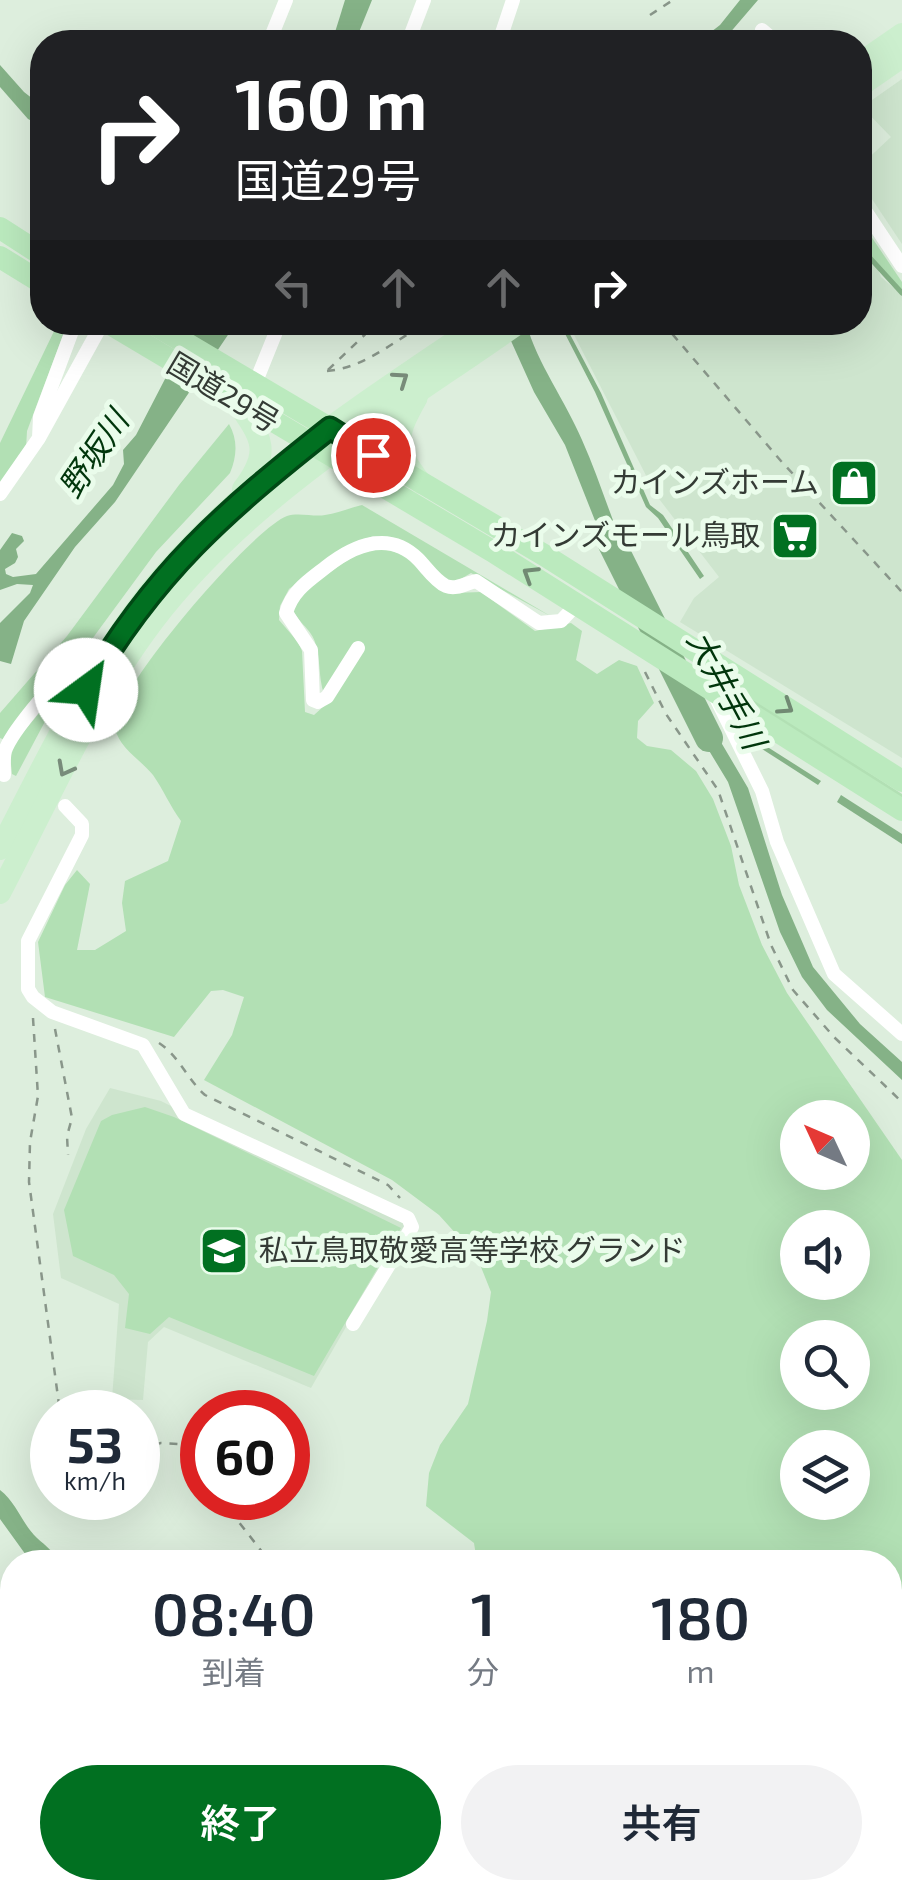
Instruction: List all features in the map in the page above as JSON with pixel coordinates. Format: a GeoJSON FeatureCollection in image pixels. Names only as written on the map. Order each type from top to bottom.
{"type":"FeatureCollection","features":[{"type":"Feature","properties":{"kind":"highway"},"geometry":{"type":"LineString","coordinates":[[0,228],[30,247]]}},
{"type":"Feature","properties":{"kind":"highway"},"geometry":{"type":"LineString","coordinates":[[0,257],[30,276]]}},
{"type":"Feature","properties":{"kind":"highway","name":"国道29号"},"geometry":{"type":"LineString","coordinates":[[126,335],[578,604],[902,810]]}},
{"type":"Feature","properties":{"kind":"highway","name":"国道29号"},"geometry":{"type":"LineString","coordinates":[[172,335],[622,604],[902,781]]}},
{"type":"Feature","properties":{"kind":"main road"},"geometry":{"type":"LineString","coordinates":[[872,55],[902,34]]}},
{"type":"Feature","properties":{"kind":"main road"},"geometry":{"type":"LineString","coordinates":[[872,78],[902,57]]}},
{"type":"Feature","properties":{"kind":"main road"},"geometry":{"type":"LineString","coordinates":[[226,512],[484,335]]}},
{"type":"Feature","properties":{"kind":"main road"},"geometry":{"type":"LineString","coordinates":[[340,434],[421,390],[485,335]]}},
{"type":"Feature","properties":{"kind":"main road"},"geometry":{"type":"LineString","coordinates":[[421,390],[398,435],[402,454],[421,483]]}},
{"type":"Feature","properties":{"kind":"main road"},"geometry":{"type":"LineString","coordinates":[[0,893],[28,817],[95,674],[154,588],[226,512],[262,461],[256,435],[232,399]]}},
{"type":"Feature","properties":{"kind":"main road"},"geometry":{"type":"LineString","coordinates":[[0,849],[28,817],[154,620],[220,547],[318,451]]}},
{"type":"Feature","properties":{"kind":"street"},"geometry":{"type":"LineString","coordinates":[[274,30],[286,0]]}},
{"type":"Feature","properties":{"kind":"street"},"geometry":{"type":"LineString","coordinates":[[413,30],[424,0]]}},
{"type":"Feature","properties":{"kind":"street"},"geometry":{"type":"LineString","coordinates":[[503,30],[513,0]]}},
{"type":"Feature","properties":{"kind":"street"},"geometry":{"type":"LineString","coordinates":[[872,221],[902,266]]}},
{"type":"Feature","properties":{"kind":"street"},"geometry":{"type":"LineString","coordinates":[[39,438],[40,417],[71,335]]}},
{"type":"Feature","properties":{"kind":"street"},"geometry":{"type":"LineString","coordinates":[[0,494],[103,335]]}},
{"type":"Feature","properties":{"kind":"street"},"geometry":{"type":"LineString","coordinates":[[248,380],[273,335]]}},
{"type":"Feature","properties":{"kind":"street"},"geometry":{"type":"LineString","coordinates":[[358,648],[327,697],[318,702],[313,700],[311,650],[286,613],[297,590],[358,546],[382,542],[408,550],[441,584],[459,587],[476,581],[538,622],[561,621],[578,604]]}},
{"type":"Feature","properties":{"kind":"street"},"geometry":{"type":"LineString","coordinates":[[4,775],[2,753],[63,672],[77,664],[95,674]]}},
{"type":"Feature","properties":{"kind":"street"},"geometry":{"type":"LineString","coordinates":[[704,684],[762,791],[790,875],[834,974],[902,1034]]}},
{"type":"Feature","properties":{"kind":"street"},"geometry":{"type":"LineString","coordinates":[[65,806],[82,824],[82,835],[28,940],[28,989],[38,1003],[52,1012],[143,1045],[184,1114],[408,1218],[412,1228],[354,1324]]}},
{"type":"Feature","properties":{"kind":"path"},"geometry":{"type":"LineString","coordinates":[[650,15],[673,0]]}},
{"type":"Feature","properties":{"kind":"path"},"geometry":{"type":"LineString","coordinates":[[364,335],[327,371],[343,370],[365,361],[407,335]]}},
{"type":"Feature","properties":{"kind":"path"},"geometry":{"type":"LineString","coordinates":[[673,335],[781,461],[902,592]]}},
{"type":"Feature","properties":{"kind":"path"},"geometry":{"type":"LineString","coordinates":[[644,671],[666,714],[718,790],[772,946],[793,990],[834,1037],[902,1102]]}},
{"type":"Feature","properties":{"kind":"path"},"geometry":{"type":"LineString","coordinates":[[38,1003],[32,1021],[38,1096],[30,1142],[29,1182],[57,1390]]}},
{"type":"Feature","properties":{"kind":"path"},"geometry":{"type":"LineString","coordinates":[[52,1012],[72,1118],[67,1136],[68,1155]]}},
{"type":"Feature","properties":{"kind":"path"},"geometry":{"type":"LineString","coordinates":[[135,1042],[149,1037],[166,1047],[193,1084],[215,1101],[388,1184],[404,1204],[408,1218]]}},
{"type":"Feature","properties":{"kind":"path"},"geometry":{"type":"LineString","coordinates":[[237,1520],[261,1550]]}},
{"type":"Feature","properties":{"kind":"shaded area"},"geometry":{"type":"Polygon","coordinates":[[[345,0],[372,0],[360,30],[336,30],[345,0]]]}},
{"type":"Feature","properties":{"kind":"shaded area"},"geometry":{"type":"Polygon","coordinates":[[[740,0],[758,0],[732,30],[714,30],[740,0]]]}},
{"type":"Feature","properties":{"kind":"shaded area"},"geometry":{"type":"Polygon","coordinates":[[[0,65],[30,97],[30,120],[28,119],[0,87],[0,65]]]}},
{"type":"Feature","properties":{"kind":"shaded area"},"geometry":{"type":"Polygon","coordinates":[[[902,79],[902,244],[872,199],[872,155],[891,137],[872,117],[872,100],[902,79]]]}},
{"type":"Feature","properties":{"kind":"shaded area"},"geometry":{"type":"Polygon","coordinates":[[[872,238],[902,282],[902,292],[872,259],[872,238]]]}},
{"type":"Feature","properties":{"kind":"shaded area","name":"カインズモール鳥取"},"geometry":{"type":"Polygon","coordinates":[[[872,259],[875,262],[881,277],[902,295],[902,758],[680,622],[694,598],[719,577],[656,495],[574,335],[872,335],[872,259]]]}},
{"type":"Feature","properties":{"kind":"shaded area"},"geometry":{"type":"Polygon","coordinates":[[[52,335],[63,335],[27,431],[26,449],[0,486],[0,443],[52,335]]]}},
{"type":"Feature","properties":{"kind":"shaded area"},"geometry":{"type":"Polygon","coordinates":[[[188,335],[228,335],[115,502],[75,547],[24,621],[11,664],[0,661],[0,623],[33,585],[17,584],[0,590],[0,550],[12,533],[22,536],[24,541],[16,549],[18,557],[5,569],[6,574],[36,574],[113,485],[124,464],[123,450],[136,435],[188,335]]]}},
{"type":"Feature","properties":{"kind":"shaded area"},"geometry":{"type":"Polygon","coordinates":[[[508,335],[530,335],[582,440],[636,577],[617,576],[565,445],[534,392],[508,335]]]}},
{"type":"Feature","properties":{"kind":"shaded area"},"geometry":{"type":"Polygon","coordinates":[[[566,335],[570,335],[601,393],[650,505],[663,515],[704,576],[700,579],[646,507],[566,335]]]}},
{"type":"Feature","properties":{"kind":"shaded area"},"geometry":{"type":"Polygon","coordinates":[[[229,424],[236,448],[230,473],[156,552],[80,655],[64,658],[55,666],[48,685],[5,740],[0,738],[0,713],[67,636],[229,424]]]}},
{"type":"Feature","properties":{"kind":"shaded area"},"geometry":{"type":"Polygon","coordinates":[[[362,505],[552,617],[471,573],[454,583],[446,581],[420,552],[394,539],[373,536],[342,548],[289,589],[280,606],[279,620],[302,651],[305,712],[314,715],[334,697],[324,694],[315,642],[292,606],[333,570],[369,551],[384,550],[410,559],[454,593],[481,592],[535,631],[571,623],[582,631],[576,660],[597,674],[619,660],[637,666],[654,703],[638,721],[637,738],[647,746],[671,750],[696,771],[713,799],[731,846],[739,885],[762,945],[787,993],[861,1100],[780,1100],[780,1190],[870,1190],[870,1114],[902,1160],[902,1550],[475,1550],[474,1543],[426,1506],[429,1473],[440,1445],[468,1404],[487,1321],[491,1292],[477,1257],[439,1215],[392,1180],[204,1080],[232,1035],[244,997],[223,990],[211,991],[174,1037],[45,997],[38,942],[65,885],[77,870],[90,884],[77,950],[95,950],[126,931],[122,903],[125,881],[168,861],[181,821],[153,775],[117,735],[119,710],[186,614],[245,550],[270,527],[291,515],[325,515],[362,505]]]}},
{"type":"Feature","properties":{"kind":"shaded area"},"geometry":{"type":"Polygon","coordinates":[[[696,661],[902,794],[902,799],[694,666],[696,661]]]}},
{"type":"Feature","properties":{"kind":"shaded area"},"geometry":{"type":"Polygon","coordinates":[[[67,680],[16,776],[12,774],[10,755],[14,743],[67,680]]]}},
{"type":"Feature","properties":{"kind":"shaded area"},"geometry":{"type":"Polygon","coordinates":[[[699,705],[748,788],[782,895],[813,967],[860,1024],[902,1062],[902,1080],[827,1010],[802,977],[780,932],[728,782],[682,706],[699,705]]]}},
{"type":"Feature","properties":{"kind":"shaded area"},"geometry":{"type":"Polygon","coordinates":[[[744,732],[821,781],[818,785],[742,736],[744,732]]]}},
{"type":"Feature","properties":{"kind":"shaded area"},"geometry":{"type":"Polygon","coordinates":[[[841,795],[902,834],[902,844],[837,802],[841,795]]]}},
{"type":"Feature","properties":{"kind":"shaded area","name":"私立鳥取敬愛高等学校 グランド"},"geometry":{"type":"Polygon","coordinates":[[[110,1088],[161,1101],[405,1224],[311,1388],[164,1327],[148,1342],[144,1390],[113,1390],[119,1304],[61,1278],[53,1214],[86,1129],[110,1088]]]}},
{"type":"Feature","properties":{"kind":"shaded area","name":"私立鳥取敬愛高等学校 グランド"},"geometry":{"type":"Polygon","coordinates":[[[145,1107],[174,1117],[401,1228],[314,1376],[169,1317],[150,1334],[125,1328],[129,1294],[114,1275],[73,1256],[64,1210],[101,1121],[145,1107]]]}},
{"type":"Feature","properties":{"kind":"shaded area"},"geometry":{"type":"Polygon","coordinates":[[[0,1490],[50,1550],[22,1550],[0,1519],[0,1490]]]}},
{"type":"Feature","properties":{"kind":"waterway"},"geometry":{"type":"LineString","coordinates":[[872,260],[902,293]]}},
{"type":"Feature","properties":{"kind":"waterway","name":"大井手川"},"geometry":{"type":"LineString","coordinates":[[612,544],[709,738]]}},
{"type":"Feature","properties":{"kind":"place","name":"カインズホーム"},"geometry":{"type":"Point","coordinates":[854,483]}},
{"type":"Feature","properties":{"kind":"place","name":"カインズモール鳥取"},"geometry":{"type":"Point","coordinates":[795,536]}},
{"type":"Feature","properties":{"kind":"place","name":"私立鳥取敬愛高等学校 グランド"},"geometry":{"type":"Point","coordinates":[224,1251]}},
{"type":"Feature","properties":{"kind":"route"},"geometry":{"type":"LineString","coordinates":[[86,690],[140,605],[166,572],[226,512],[330,428],[373,455]]}},
{"type":"Feature","properties":{"kind":"water label","name":"野坂川"},"geometry":{"type":"Point","coordinates":[94,454]}}]}
